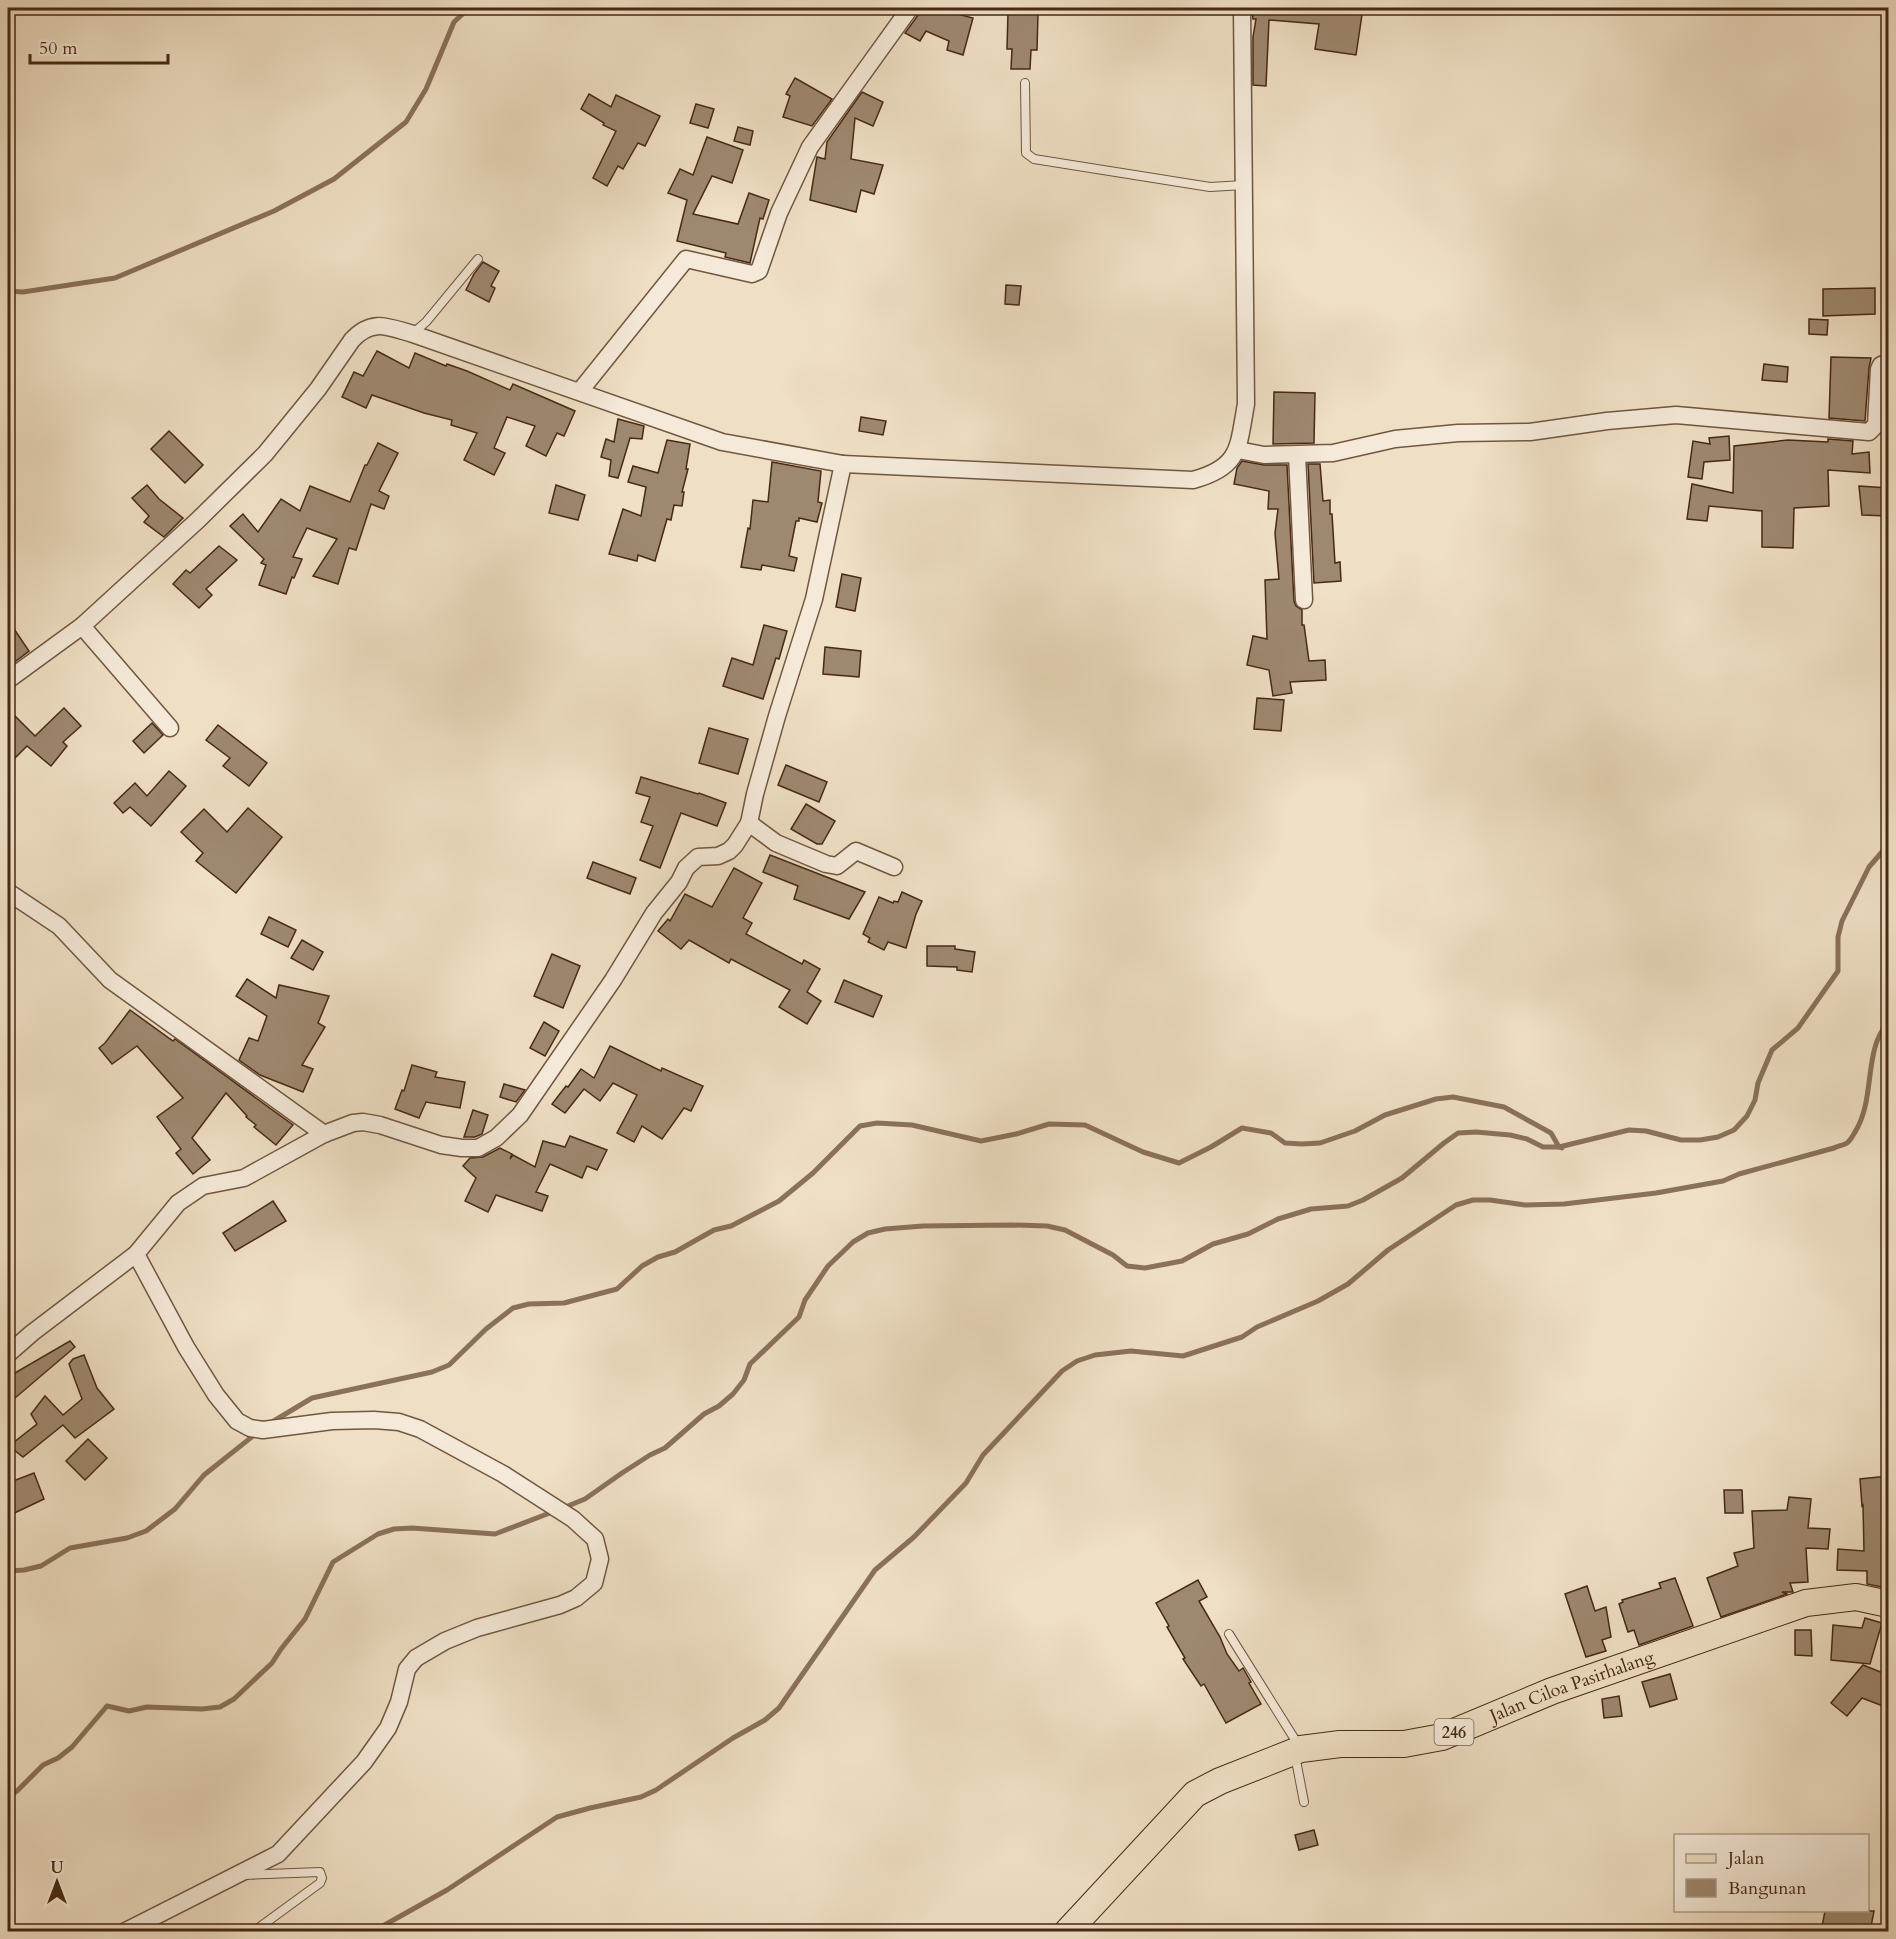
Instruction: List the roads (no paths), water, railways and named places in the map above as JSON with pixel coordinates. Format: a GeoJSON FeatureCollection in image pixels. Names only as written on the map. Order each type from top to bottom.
{"type":"FeatureCollection","features":[{"type":"Feature","properties":{"kind":"main road","name":"Jalan Ciloa Pasirhalang"},"geometry":{"type":"LineString","coordinates":[[1067,1932],[1195,1794],[1220,1781],[1298,1750],[1340,1744],[1404,1744],[1442,1737],[1551,1691],[1806,1603],[1857,1597],[1888,1604]]}},
{"type":"Feature","properties":{"kind":"street"},"geometry":{"type":"LineString","coordinates":[[580,391],[686,260],[752,274],[759,271],[779,213],[810,147],[910,8]]}},
{"type":"Feature","properties":{"kind":"street"},"geometry":{"type":"LineString","coordinates":[[8,680],[82,626],[198,520],[265,454],[318,390],[358,333],[374,326],[413,334],[722,442],[843,464],[1193,480],[1214,475],[1238,450],[1246,404],[1242,8]]}},
{"type":"Feature","properties":{"kind":"street"},"geometry":{"type":"LineString","coordinates":[[1238,450],[1264,455],[1333,453],[1395,439],[1458,433],[1530,432],[1606,421],[1676,415],[1869,432],[1876,425],[1879,369],[1881,365],[1888,362]]}},
{"type":"Feature","properties":{"kind":"street"},"geometry":{"type":"LineString","coordinates":[[1297,455],[1304,600]]}},
{"type":"Feature","properties":{"kind":"street"},"geometry":{"type":"LineString","coordinates":[[8,1354],[136,1254],[178,1203],[192,1192],[212,1183],[233,1182],[244,1178],[324,1134],[353,1123],[363,1122],[409,1133],[441,1145],[478,1148],[496,1138],[520,1115],[613,980],[654,913],[679,882],[686,867],[698,857],[718,856],[729,851],[749,822],[771,738],[814,599],[843,464]]}},
{"type":"Feature","properties":{"kind":"street"},"geometry":{"type":"LineString","coordinates":[[82,626],[170,728]]}},
{"type":"Feature","properties":{"kind":"street"},"geometry":{"type":"LineString","coordinates":[[749,822],[776,843],[826,864],[837,866],[856,851],[894,867]]}},
{"type":"Feature","properties":{"kind":"street"},"geometry":{"type":"LineString","coordinates":[[8,892],[59,926],[110,980],[324,1134]]}},
{"type":"Feature","properties":{"kind":"street"},"geometry":{"type":"LineString","coordinates":[[124,1932],[278,1854],[364,1762],[388,1728],[399,1702],[408,1669],[416,1658],[445,1641],[477,1628],[560,1605],[576,1598],[594,1583],[600,1559],[595,1539],[573,1519],[503,1474],[420,1429],[399,1422],[374,1420],[332,1421],[263,1430],[250,1428],[237,1421],[216,1395],[186,1347],[136,1254]]}},
{"type":"Feature","properties":{"kind":"lane"},"geometry":{"type":"LineString","coordinates":[[1025,82],[1026,153],[1029,157],[1210,187],[1244,185]]}},
{"type":"Feature","properties":{"kind":"lane"},"geometry":{"type":"LineString","coordinates":[[413,334],[426,322],[478,259]]}},
{"type":"Feature","properties":{"kind":"lane"},"geometry":{"type":"LineString","coordinates":[[1229,1634],[1298,1750],[1304,1802]]}},
{"type":"Feature","properties":{"kind":"lane"},"geometry":{"type":"LineString","coordinates":[[234,1876],[320,1872],[320,1883],[253,1932]]}},
{"type":"Feature","properties":{"kind":"waterway"},"geometry":{"type":"LineString","coordinates":[[8,291],[23,292],[115,278],[274,211],[334,179],[406,122],[426,89],[454,22],[469,8]]}},
{"type":"Feature","properties":{"kind":"waterway"},"geometry":{"type":"LineString","coordinates":[[563,1508],[585,1499],[650,1455],[665,1448],[704,1414],[719,1406],[733,1394],[744,1380],[750,1364],[799,1317],[805,1300],[828,1266],[853,1242],[868,1233],[885,1229],[923,1226],[1047,1226],[1065,1230],[1113,1255],[1127,1266],[1145,1268],[1182,1261],[1213,1244],[1248,1234],[1278,1219],[1311,1209],[1348,1206],[1363,1200],[1402,1178],[1458,1133],[1510,1135],[1527,1139],[1543,1147],[1559,1147],[1629,1130],[1646,1131],[1681,1140],[1718,1137],[1734,1130],[1747,1116],[1755,1100],[1758,1083],[1772,1050],[1798,1028],[1838,971],[1838,937],[1842,921],[1869,867],[1888,845]]}},
{"type":"Feature","properties":{"kind":"waterway"},"geometry":{"type":"LineString","coordinates":[[372,1932],[447,1890],[557,1817],[641,1797],[656,1790],[733,1738],[765,1720],[779,1708],[875,1570],[914,1537],[966,1483],[983,1455],[1062,1371],[1077,1361],[1095,1355],[1131,1351],[1183,1356],[1242,1337],[1257,1327],[1318,1301],[1348,1284],[1388,1250],[1456,1205],[1473,1200],[1525,1205],[1564,1204],[1656,1193],[1723,1181],[1739,1174],[1847,1143],[1855,1132],[1866,1105],[1875,1046],[1888,1023]]}},
{"type":"Feature","properties":{"kind":"waterway"},"geometry":{"type":"LineString","coordinates":[[267,1425],[312,1398],[432,1372],[449,1365],[486,1329],[513,1308],[529,1304],[564,1303],[617,1289],[642,1266],[658,1257],[675,1252],[714,1230],[731,1226],[779,1201],[813,1173],[860,1126],[877,1123],[912,1125],[981,1141],[1049,1124],[1085,1125],[1143,1152],[1179,1163],[1242,1128],[1271,1133],[1285,1143],[1320,1143],[1355,1131],[1385,1115],[1436,1099],[1453,1097],[1504,1107],[1551,1133],[1559,1147],[1562,1148]]}},
{"type":"Feature","properties":{"kind":"waterway"},"geometry":{"type":"LineString","coordinates":[[8,1571],[41,1566],[70,1548],[127,1538],[146,1531],[175,1509],[204,1475],[258,1432]]}},
{"type":"Feature","properties":{"kind":"waterway"},"geometry":{"type":"LineString","coordinates":[[8,1797],[43,1765],[58,1758],[72,1747],[107,1706],[129,1711],[147,1707],[202,1709],[220,1707],[234,1699],[272,1663],[305,1619],[333,1562],[378,1534],[394,1529],[412,1528],[495,1534],[555,1511]]}}]}
